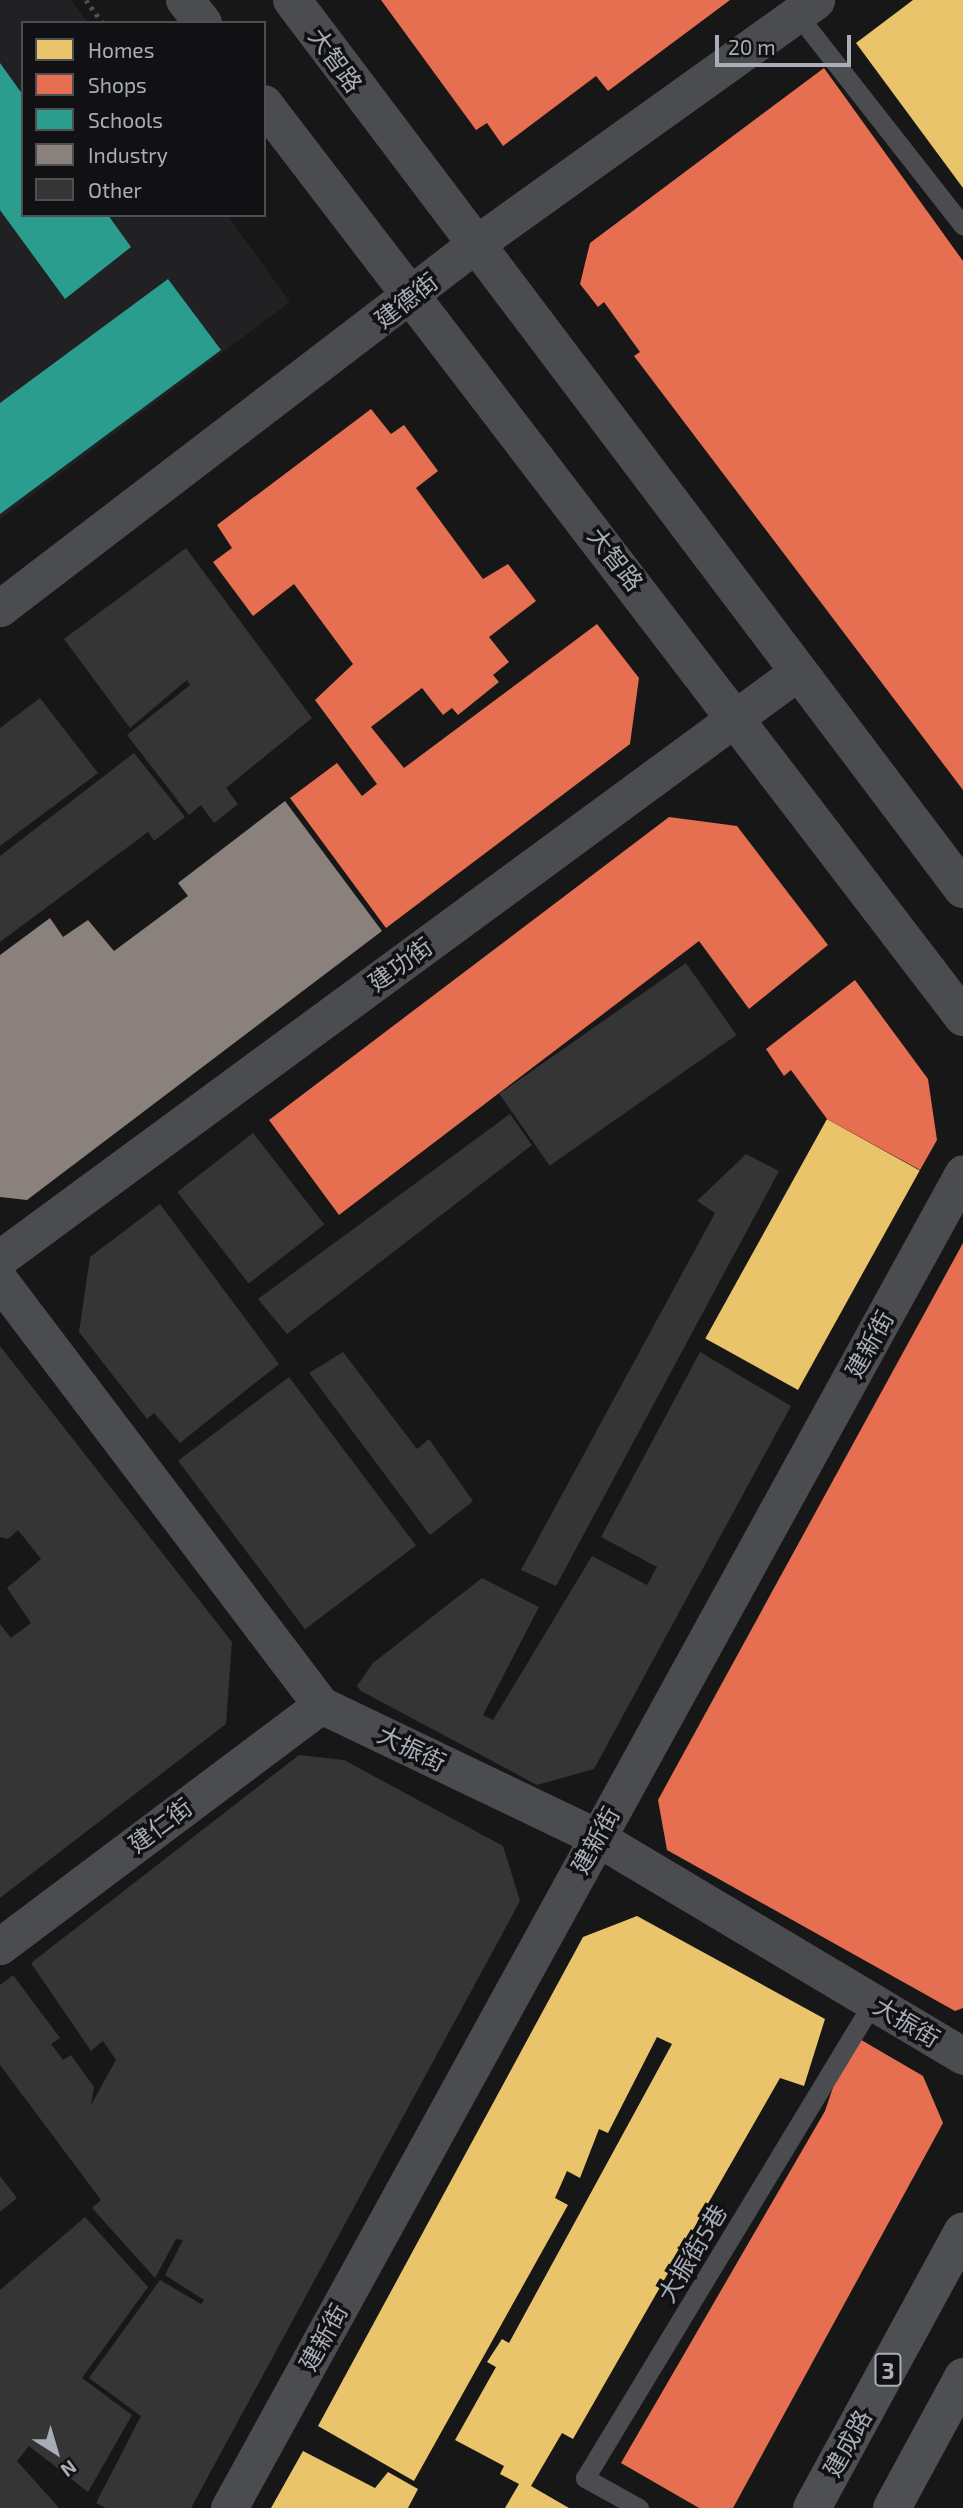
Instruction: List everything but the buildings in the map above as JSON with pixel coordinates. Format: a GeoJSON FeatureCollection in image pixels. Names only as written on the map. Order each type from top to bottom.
{"type":"FeatureCollection","features":[{"type":"Feature","properties":{"kind":"main road","name":"建成路"},"geometry":{"type":"LineString","coordinates":[[812,2508],[963,2231]]}},
{"type":"Feature","properties":{"kind":"main road"},"geometry":{"type":"LineString","coordinates":[[892,2508],[963,2376]]}},
{"type":"Feature","properties":{"kind":"street"},"geometry":{"type":"LineString","coordinates":[[186,0],[202,21]]}},
{"type":"Feature","properties":{"kind":"street","name":"大智路"},"geometry":{"type":"LineString","coordinates":[[292,0],[473,246],[963,889]]}},
{"type":"Feature","properties":{"kind":"street","name":"建德街"},"geometry":{"type":"LineString","coordinates":[[0,608],[411,297],[473,246],[807,7]]}},
{"type":"Feature","properties":{"kind":"street","name":"大智路"},"geometry":{"type":"LineString","coordinates":[[266,107],[738,716],[963,1017]]}},
{"type":"Feature","properties":{"kind":"street","name":"建功街"},"geometry":{"type":"LineString","coordinates":[[0,1258],[799,671]]}},
{"type":"Feature","properties":{"kind":"street","name":"建新街"},"geometry":{"type":"LineString","coordinates":[[229,2508],[963,1173]]}},
{"type":"Feature","properties":{"kind":"street","name":"大振街"},"geometry":{"type":"LineString","coordinates":[[0,1281],[321,1705],[596,1837],[963,2056]]}},
{"type":"Feature","properties":{"kind":"street","name":"建仁街"},"geometry":{"type":"LineString","coordinates":[[0,1946],[321,1705]]}},
{"type":"Feature","properties":{"kind":"lane"},"geometry":{"type":"LineString","coordinates":[[807,7],[963,226]]}},
{"type":"Feature","properties":{"kind":"lane","name":"大振街5巷"},"geometry":{"type":"LineString","coordinates":[[639,2508],[585,2477],[873,2002]]}},
{"type":"Feature","properties":{"kind":"path"},"geometry":{"type":"LineString","coordinates":[[86,0],[102,21]]}},
{"type":"Feature","properties":{"kind":"shaded area"},"geometry":{"type":"Polygon","coordinates":[[[0,0],[71,0],[87,21],[21,21],[21,217],[228,217],[290,302],[0,519],[0,0]]]}}]}
